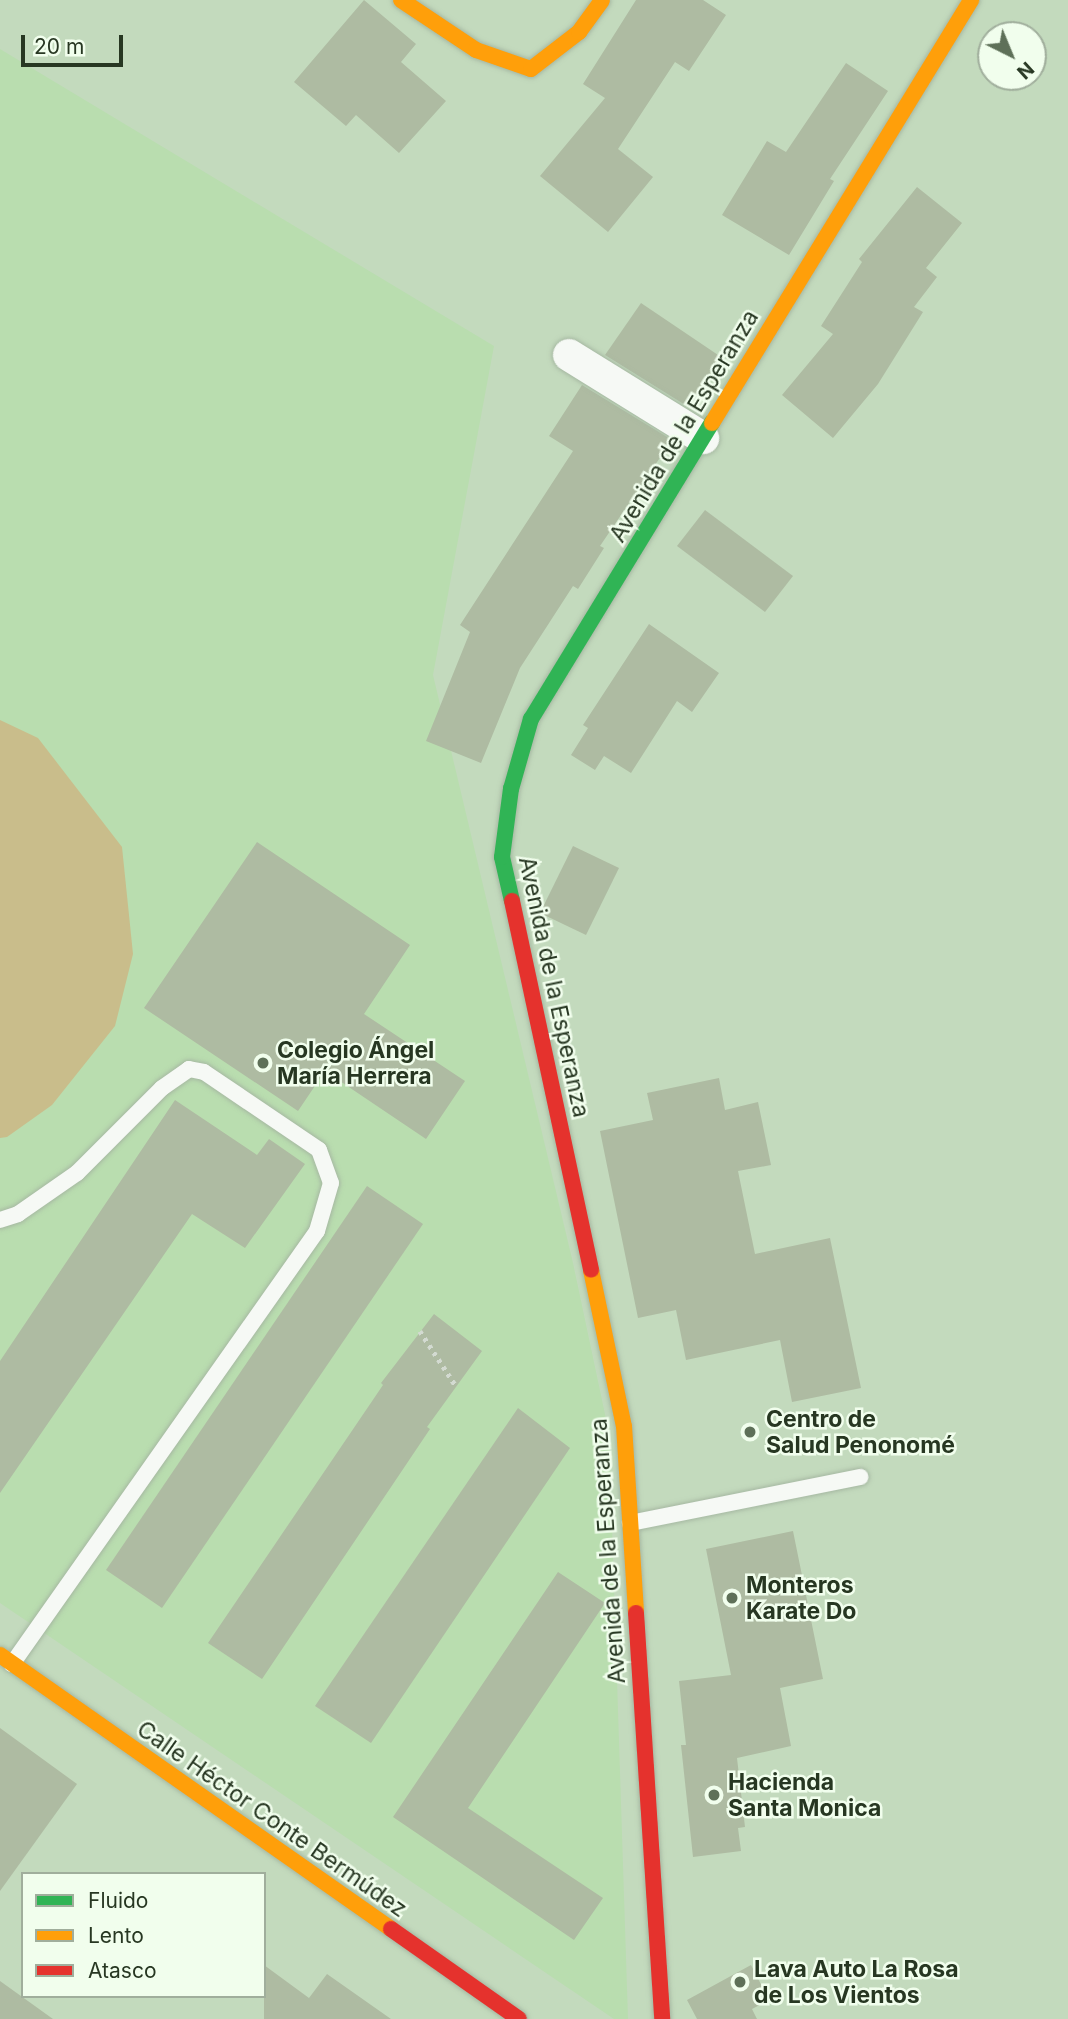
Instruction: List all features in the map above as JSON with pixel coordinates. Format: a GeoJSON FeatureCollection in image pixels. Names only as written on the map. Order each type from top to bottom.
{"type":"FeatureCollection","features":[{"type":"Feature","properties":{"kind":"street"},"geometry":{"type":"LineString","coordinates":[[401,0],[476,50],[531,69],[579,32],[602,0]]}},
{"type":"Feature","properties":{"kind":"street","name":"Avenida de la Esperanza"},"geometry":{"type":"LineString","coordinates":[[662,2019],[624,1426],[502,857],[510,789],[531,719],[971,0]]}},
{"type":"Feature","properties":{"kind":"street"},"geometry":{"type":"LineString","coordinates":[[569,355],[703,438]]}},
{"type":"Feature","properties":{"kind":"street","name":"Calle Héctor Conte Bermúdez"},"geometry":{"type":"LineString","coordinates":[[6,1660],[519,2019]]}},
{"type":"Feature","properties":{"kind":"lane"},"geometry":{"type":"LineString","coordinates":[[0,1220],[18,1214],[77,1173],[162,1088],[189,1069],[204,1072],[319,1150],[331,1183],[317,1231],[6,1660]]}},
{"type":"Feature","properties":{"kind":"lane"},"geometry":{"type":"LineString","coordinates":[[630,1523],[860,1477]]}},
{"type":"Feature","properties":{"kind":"path"},"geometry":{"type":"LineString","coordinates":[[420,1331],[456,1386]]}},
{"type":"Feature","properties":{"kind":"shaded area","name":"Colegio Ángel María Herrera"},"geometry":{"type":"Polygon","coordinates":[[[0,49],[494,346],[433,675],[573,1263],[609,1433],[628,2019],[614,2019],[0,1603],[0,49]]]}},
{"type":"Feature","properties":{"kind":"shaded area"},"geometry":{"type":"Polygon","coordinates":[[[0,720],[38,738],[122,847],[133,954],[115,1026],[52,1105],[7,1137],[0,1138],[0,720]]]}},
{"type":"Feature","properties":{"kind":"building"},"geometry":{"type":"Polygon","coordinates":[[[364,0],[416,44],[401,62],[446,101],[399,153],[356,115],[346,126],[294,82],[364,0]]]}},
{"type":"Feature","properties":{"kind":"building"},"geometry":{"type":"Polygon","coordinates":[[[636,0],[703,0],[726,15],[689,71],[675,62],[618,149],[653,177],[608,232],[540,176],[605,98],[583,84],[636,0]]]}},
{"type":"Feature","properties":{"kind":"building"},"geometry":{"type":"Polygon","coordinates":[[[846,63],[888,91],[830,179],[834,181],[789,255],[722,215],[767,141],[786,152],[846,63]]]}},
{"type":"Feature","properties":{"kind":"building"},"geometry":{"type":"Polygon","coordinates":[[[917,187],[962,223],[926,268],[937,277],[914,307],[923,312],[878,384],[833,438],[782,395],[833,334],[821,326],[862,262],[859,259],[917,187]]]}},
{"type":"Feature","properties":{"kind":"building"},"geometry":{"type":"Polygon","coordinates":[[[641,303],[724,359],[690,408],[605,355],[641,303]]]}},
{"type":"Feature","properties":{"kind":"building"},"geometry":{"type":"Polygon","coordinates":[[[582,385],[672,440],[600,546],[604,548],[578,589],[573,586],[520,668],[481,763],[426,741],[470,632],[460,625],[573,451],[549,436],[582,385]]]}},
{"type":"Feature","properties":{"kind":"building"},"geometry":{"type":"Polygon","coordinates":[[[705,510],[793,576],[765,612],[677,546],[705,510]]]}},
{"type":"Feature","properties":{"kind":"building"},"geometry":{"type":"Polygon","coordinates":[[[649,624],[719,673],[692,712],[677,701],[631,773],[604,756],[595,770],[571,755],[588,728],[583,725],[649,624]]]}},
{"type":"Feature","properties":{"kind":"building"},"geometry":{"type":"Polygon","coordinates":[[[257,842],[410,945],[364,1014],[465,1081],[426,1139],[325,1071],[298,1111],[144,1008],[257,842]]]}},
{"type":"Feature","properties":{"kind":"building"},"geometry":{"type":"Polygon","coordinates":[[[573,846],[619,868],[586,935],[540,913],[573,846]]]}},
{"type":"Feature","properties":{"kind":"building"},"geometry":{"type":"Polygon","coordinates":[[[719,1078],[725,1110],[758,1102],[771,1165],[738,1171],[755,1254],[830,1238],[861,1388],[792,1402],[780,1340],[686,1360],[676,1310],[638,1318],[600,1131],[653,1120],[647,1093],[719,1078]]]}},
{"type":"Feature","properties":{"kind":"building"},"geometry":{"type":"Polygon","coordinates":[[[175,1100],[257,1155],[269,1139],[305,1164],[245,1248],[192,1214],[0,1493],[0,1361],[175,1100]]]}},
{"type":"Feature","properties":{"kind":"building"},"geometry":{"type":"Polygon","coordinates":[[[367,1186],[423,1224],[162,1608],[106,1570],[367,1186]]]}},
{"type":"Feature","properties":{"kind":"building"},"geometry":{"type":"Polygon","coordinates":[[[434,1314],[482,1351],[427,1427],[430,1429],[262,1679],[208,1643],[383,1385],[381,1383],[434,1314]]]}},
{"type":"Feature","properties":{"kind":"building"},"geometry":{"type":"Polygon","coordinates":[[[518,1408],[570,1448],[371,1743],[315,1706],[518,1408]]]}},
{"type":"Feature","properties":{"kind":"building"},"geometry":{"type":"Polygon","coordinates":[[[793,1531],[823,1679],[780,1688],[791,1746],[737,1758],[745,1827],[738,1828],[741,1851],[693,1857],[681,1745],[686,1745],[679,1681],[731,1675],[706,1549],[793,1531]]]}},
{"type":"Feature","properties":{"kind":"building"},"geometry":{"type":"Polygon","coordinates":[[[558,1572],[605,1603],[468,1808],[603,1898],[574,1940],[393,1817],[558,1572]]]}},
{"type":"Feature","properties":{"kind":"building"},"geometry":{"type":"Polygon","coordinates":[[[0,1728],[77,1784],[0,1891],[0,1728]]]}},
{"type":"Feature","properties":{"kind":"building","name":"Lava Auto La Rosa de Los Vientos"},"geometry":{"type":"Polygon","coordinates":[[[751,1965],[769,2000],[752,2009],[757,2019],[697,2019],[687,2000],[751,1965]]]}},
{"type":"Feature","properties":{"kind":"building"},"geometry":{"type":"Polygon","coordinates":[[[266,1966],[309,1998],[327,1974],[391,2019],[264,2019],[266,1966]]]}},
{"type":"Feature","properties":{"kind":"building"},"geometry":{"type":"Polygon","coordinates":[[[0,1981],[53,2019],[0,2019],[0,1981]]]}},
{"type":"Feature","properties":{"kind":"traffic: fast"},"geometry":{"type":"LineString","coordinates":[[512,901],[502,857],[511,789],[531,719],[712,423]]}},
{"type":"Feature","properties":{"kind":"traffic: slow"},"geometry":{"type":"LineString","coordinates":[[401,0],[476,50],[531,69],[579,32],[602,0]]}},
{"type":"Feature","properties":{"kind":"traffic: slow"},"geometry":{"type":"LineString","coordinates":[[712,423],[971,0]]}},
{"type":"Feature","properties":{"kind":"traffic: slow"},"geometry":{"type":"LineString","coordinates":[[591,1270],[624,1426],[636,1613]]}},
{"type":"Feature","properties":{"kind":"traffic: slow"},"geometry":{"type":"LineString","coordinates":[[0,1655],[391,1929]]}},
{"type":"Feature","properties":{"kind":"traffic: jam"},"geometry":{"type":"LineString","coordinates":[[512,901],[591,1270]]}},
{"type":"Feature","properties":{"kind":"traffic: jam"},"geometry":{"type":"LineString","coordinates":[[636,1613],[662,2019]]}},
{"type":"Feature","properties":{"kind":"traffic: jam"},"geometry":{"type":"LineString","coordinates":[[391,1929],[519,2019]]}},
{"type":"Feature","properties":{"kind":"place","name":"Colegio Ángel María Herrera"},"geometry":{"type":"Point","coordinates":[263,1063]}},
{"type":"Feature","properties":{"kind":"place","name":"Centro de Salud Penonomé"},"geometry":{"type":"Point","coordinates":[750,1432]}},
{"type":"Feature","properties":{"kind":"place","name":"Monteros Karate Do"},"geometry":{"type":"Point","coordinates":[732,1598]}},
{"type":"Feature","properties":{"kind":"place","name":"Hacienda Santa Monica"},"geometry":{"type":"Point","coordinates":[714,1795]}},
{"type":"Feature","properties":{"kind":"place","name":"Lava Auto La Rosa de Los Vientos"},"geometry":{"type":"Point","coordinates":[740,1982]}}]}
